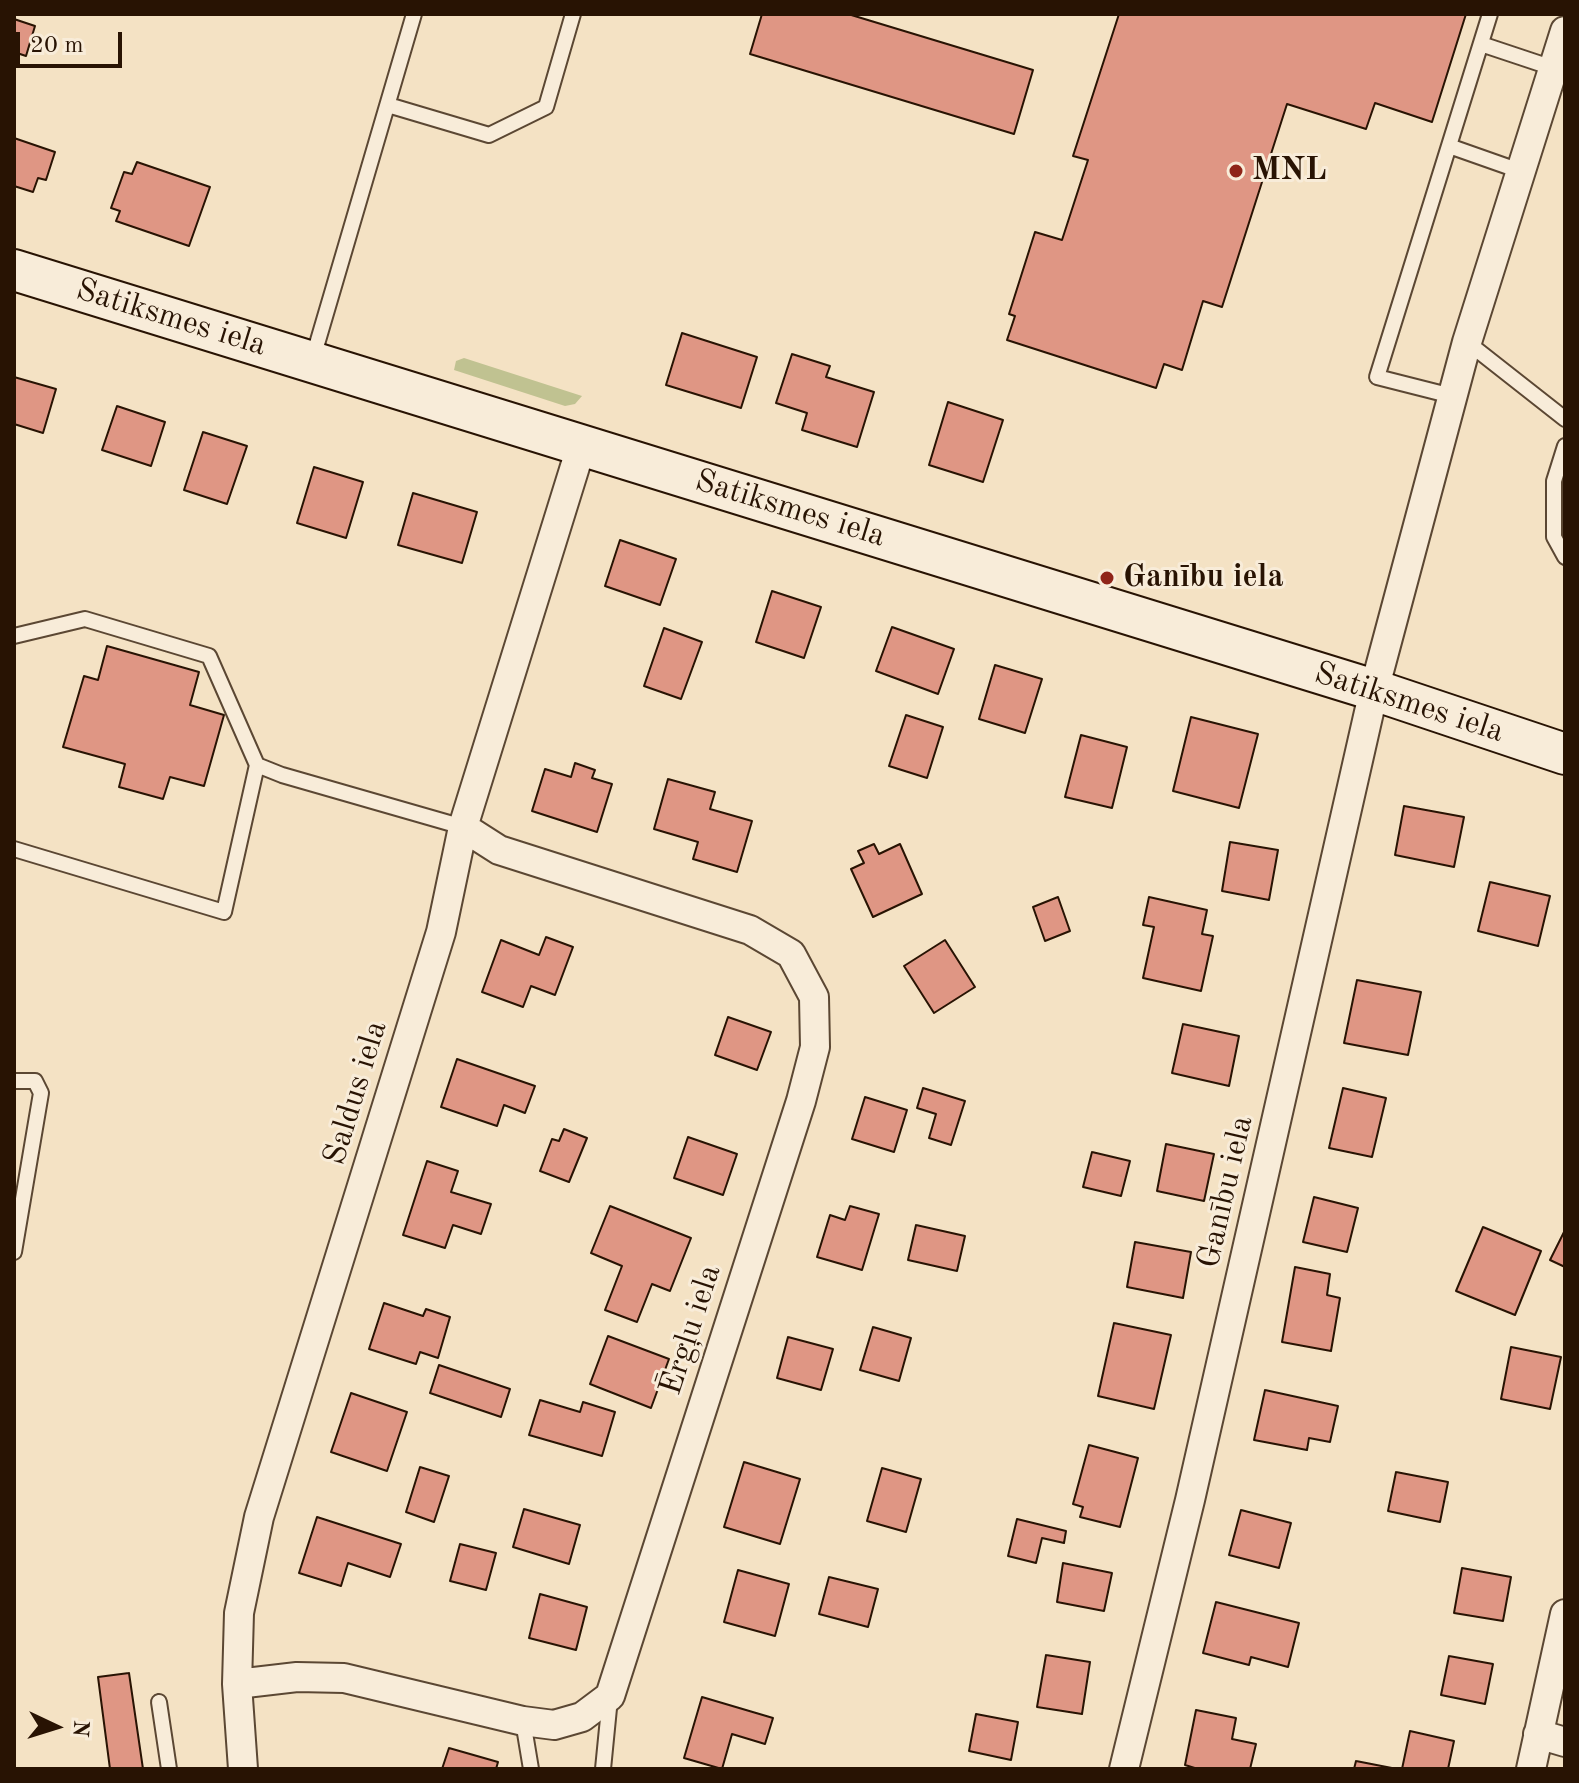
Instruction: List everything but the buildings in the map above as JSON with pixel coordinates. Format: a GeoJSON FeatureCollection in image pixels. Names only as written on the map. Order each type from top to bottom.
{"type":"FeatureCollection","features":[{"type":"Feature","properties":{"kind":"street","name":"Ganību iela"},"geometry":{"type":"LineString","coordinates":[[1124,1769],[1222,1361],[1374,690],[1467,342],[1565,31]]}},
{"type":"Feature","properties":{"kind":"street","name":"Satiksmes iela"},"geometry":{"type":"LineString","coordinates":[[14,270],[1374,690],[1565,754]]}},
{"type":"Feature","properties":{"kind":"street","name":"Saldus iela"},"geometry":{"type":"LineString","coordinates":[[243,1769],[237,1684],[239,1613],[259,1517],[441,932],[463,827],[582,444]]}},
{"type":"Feature","properties":{"kind":"street","name":"Ērgļu iela"},"geometry":{"type":"LineString","coordinates":[[463,827],[499,850],[750,930],[791,954],[814,997],[815,1047],[801,1101],[610,1696]]}},
{"type":"Feature","properties":{"kind":"street"},"geometry":{"type":"LineString","coordinates":[[1531,1769],[1552,1738],[1565,1614]]}},
{"type":"Feature","properties":{"kind":"street"},"geometry":{"type":"LineString","coordinates":[[237,1684],[297,1677],[344,1678],[523,1721],[554,1725],[582,1717],[610,1696]]}},
{"type":"Feature","properties":{"kind":"lane"},"geometry":{"type":"LineString","coordinates":[[312,361],[414,14]]}},
{"type":"Feature","properties":{"kind":"lane"},"geometry":{"type":"LineString","coordinates":[[388,105],[489,135],[546,107],[573,14]]}},
{"type":"Feature","properties":{"kind":"lane"},"geometry":{"type":"LineString","coordinates":[[1452,396],[1377,377],[1490,14]]}},
{"type":"Feature","properties":{"kind":"lane"},"geometry":{"type":"LineString","coordinates":[[1481,44],[1553,68]]}},
{"type":"Feature","properties":{"kind":"lane"},"geometry":{"type":"LineString","coordinates":[[1449,146],[1520,171]]}},
{"type":"Feature","properties":{"kind":"lane"},"geometry":{"type":"LineString","coordinates":[[1467,342],[1565,419]]}},
{"type":"Feature","properties":{"kind":"lane"},"geometry":{"type":"LineString","coordinates":[[1565,446],[1554,481],[1554,537],[1565,557]]}},
{"type":"Feature","properties":{"kind":"lane"},"geometry":{"type":"LineString","coordinates":[[14,636],[85,619],[209,656],[257,765],[224,912],[14,849]]}},
{"type":"Feature","properties":{"kind":"lane"},"geometry":{"type":"LineString","coordinates":[[257,765],[463,827]]}},
{"type":"Feature","properties":{"kind":"lane"},"geometry":{"type":"LineString","coordinates":[[14,1081],[35,1081],[41,1093],[14,1252]]}},
{"type":"Feature","properties":{"kind":"lane"},"geometry":{"type":"LineString","coordinates":[[603,1769],[610,1696]]}},
{"type":"Feature","properties":{"kind":"lane"},"geometry":{"type":"LineString","coordinates":[[159,1702],[169,1769]]}},
{"type":"Feature","properties":{"kind":"lane"},"geometry":{"type":"LineString","coordinates":[[523,1721],[531,1769]]}},
{"type":"Feature","properties":{"kind":"green space"},"geometry":{"type":"Polygon","coordinates":[[[464,358],[582,396],[575,404],[565,406],[454,370],[456,361],[464,358]]]}},
{"type":"Feature","properties":{"kind":"place","name":"MNL"},"geometry":{"type":"Point","coordinates":[1236,171]}},
{"type":"Feature","properties":{"kind":"place","name":"Ganību iela"},"geometry":{"type":"Point","coordinates":[1107,578]}}]}
